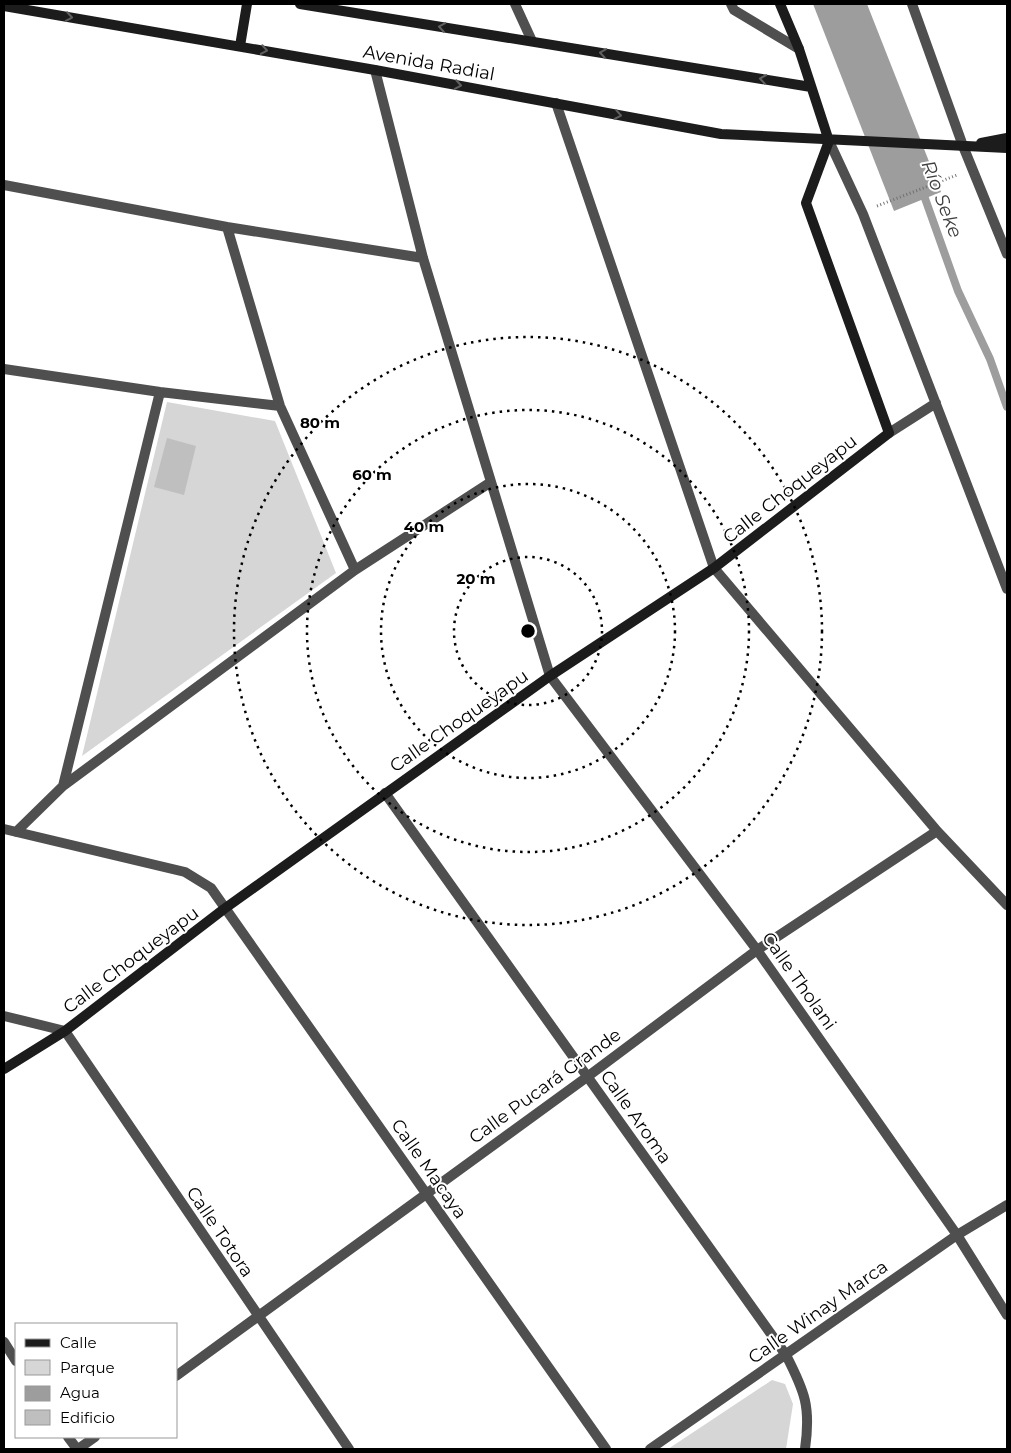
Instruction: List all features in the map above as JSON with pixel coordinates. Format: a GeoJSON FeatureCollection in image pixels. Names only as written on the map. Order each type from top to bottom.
{"type":"FeatureCollection","features":[{"type":"Feature","properties":{"kind":"street"},"geometry":{"type":"LineString","coordinates":[[240,46],[246,4]]}},
{"type":"Feature","properties":{"kind":"street","name":"Avenida Radial"},"geometry":{"type":"LineString","coordinates":[[300,4],[811,87]]}},
{"type":"Feature","properties":{"kind":"street"},"geometry":{"type":"LineString","coordinates":[[515,4],[532,41]]}},
{"type":"Feature","properties":{"kind":"street"},"geometry":{"type":"LineString","coordinates":[[731,4],[734,10],[798,49]]}},
{"type":"Feature","properties":{"kind":"street"},"geometry":{"type":"LineString","coordinates":[[780,4],[798,49],[829,141],[863,214],[1007,589]]}},
{"type":"Feature","properties":{"kind":"street"},"geometry":{"type":"LineString","coordinates":[[912,4],[948,99],[963,146],[1007,254]]}},
{"type":"Feature","properties":{"kind":"street","name":"Avenida Radial"},"geometry":{"type":"LineString","coordinates":[[4,6],[375,70],[721,134],[829,141],[963,146]]}},
{"type":"Feature","properties":{"kind":"street"},"geometry":{"type":"LineString","coordinates":[[375,70],[423,258],[550,676]]}},
{"type":"Feature","properties":{"kind":"street"},"geometry":{"type":"LineString","coordinates":[[556,103],[714,568],[937,831],[1007,905]]}},
{"type":"Feature","properties":{"kind":"street"},"geometry":{"type":"LineString","coordinates":[[963,146],[1007,138]]}},
{"type":"Feature","properties":{"kind":"street"},"geometry":{"type":"LineString","coordinates":[[829,141],[806,202],[889,432]]}},
{"type":"Feature","properties":{"kind":"street"},"geometry":{"type":"LineString","coordinates":[[963,146],[1007,148]]}},
{"type":"Feature","properties":{"kind":"street"},"geometry":{"type":"LineString","coordinates":[[4,185],[227,227],[423,258]]}},
{"type":"Feature","properties":{"kind":"street"},"geometry":{"type":"LineString","coordinates":[[227,227],[280,406],[354,570]]}},
{"type":"Feature","properties":{"kind":"street"},"geometry":{"type":"LineString","coordinates":[[4,368],[160,392],[280,406]]}},
{"type":"Feature","properties":{"kind":"street"},"geometry":{"type":"LineString","coordinates":[[63,786],[160,392]]}},
{"type":"Feature","properties":{"kind":"street","name":"Calle Choqueyapu"},"geometry":{"type":"LineString","coordinates":[[4,1069],[65,1031],[224,909],[384,793],[550,676],[714,568],[889,432],[936,403]]}},
{"type":"Feature","properties":{"kind":"street"},"geometry":{"type":"LineString","coordinates":[[16,832],[63,786],[354,570],[491,482]]}},
{"type":"Feature","properties":{"kind":"street","name":"Calle Tholani"},"geometry":{"type":"LineString","coordinates":[[550,676],[757,950],[957,1235],[1007,1315]]}},
{"type":"Feature","properties":{"kind":"street","name":"Calle Aroma"},"geometry":{"type":"LineString","coordinates":[[384,793],[786,1355],[804,1388],[808,1412],[805,1449]]}},
{"type":"Feature","properties":{"kind":"street","name":"Calle Macaya"},"geometry":{"type":"LineString","coordinates":[[4,829],[185,872],[211,888],[606,1449]]}},
{"type":"Feature","properties":{"kind":"street","name":"Calle Pucará Grande"},"geometry":{"type":"LineString","coordinates":[[178,1374],[426,1192],[587,1077],[757,950],[937,831]]}},
{"type":"Feature","properties":{"kind":"street"},"geometry":{"type":"LineString","coordinates":[[4,1016],[65,1031]]}},
{"type":"Feature","properties":{"kind":"street","name":"Calle Totora"},"geometry":{"type":"LineString","coordinates":[[65,1031],[256,1316],[349,1449]]}},
{"type":"Feature","properties":{"kind":"street","name":"Calle Winay Marca"},"geometry":{"type":"LineString","coordinates":[[650,1449],[957,1235],[1007,1205]]}},
{"type":"Feature","properties":{"kind":"street"},"geometry":{"type":"LineString","coordinates":[[4,1342],[15,1359]]}},
{"type":"Feature","properties":{"kind":"street"},"geometry":{"type":"LineString","coordinates":[[69,1438],[78,1449],[94,1438]]}},
{"type":"Feature","properties":{"kind":"path"},"geometry":{"type":"LineString","coordinates":[[886,202],[945,178]]}},
{"type":"Feature","properties":{"kind":"green space"},"geometry":{"type":"Polygon","coordinates":[[[167,402],[275,421],[336,573],[82,756],[167,402]]]}},
{"type":"Feature","properties":{"kind":"green space"},"geometry":{"type":"Polygon","coordinates":[[[772,1380],[785,1384],[793,1404],[786,1449],[668,1449],[772,1380]]]}},
{"type":"Feature","properties":{"kind":"water"},"geometry":{"type":"Polygon","coordinates":[[[813,4],[867,4],[941,192],[894,211],[813,4]]]}},
{"type":"Feature","properties":{"kind":"building"},"geometry":{"type":"Polygon","coordinates":[[[167,438],[196,446],[184,495],[154,487],[167,438]]]}},
{"type":"Feature","properties":{"kind":"waterway","name":"Río Seke"},"geometry":{"type":"LineString","coordinates":[[922,190],[958,291],[990,359],[1007,407]]}}]}
